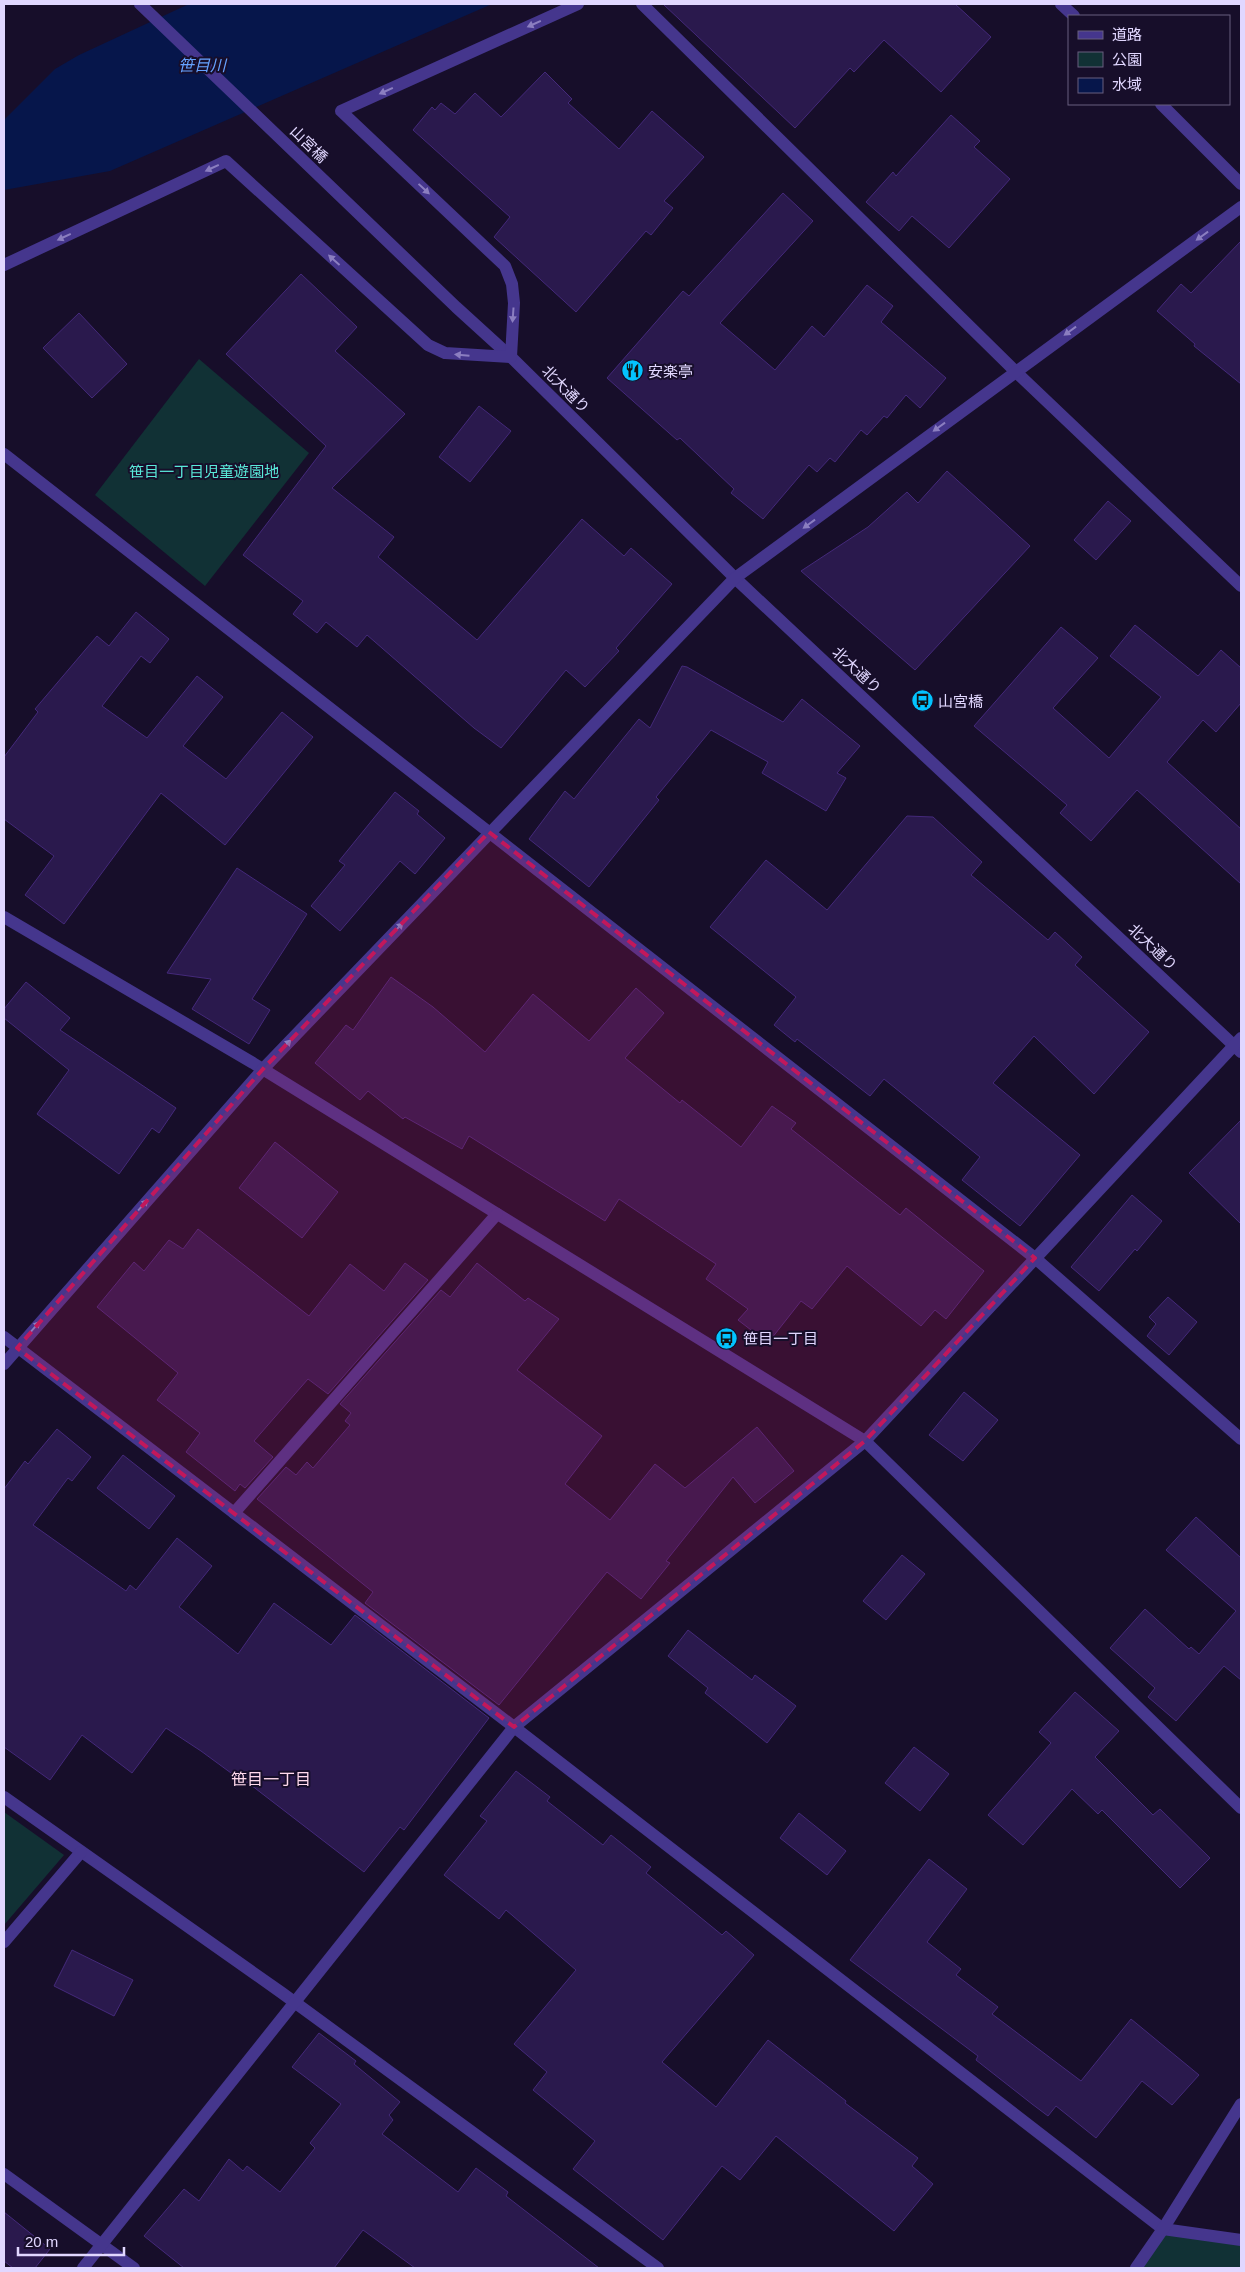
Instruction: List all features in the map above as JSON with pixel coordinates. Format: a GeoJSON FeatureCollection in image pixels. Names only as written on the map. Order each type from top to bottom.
{"type":"FeatureCollection","features":[{"type":"Feature","properties":{"kind":"street","name":"山宮橋"},"geometry":{"type":"LineString","coordinates":[[140,4],[456,307]]}},
{"type":"Feature","properties":{"kind":"street"},"geometry":{"type":"LineString","coordinates":[[4,265],[226,161],[428,345],[446,353],[511,357],[514,303],[512,284],[504,266],[341,111],[578,4]]}},
{"type":"Feature","properties":{"kind":"street"},"geometry":{"type":"LineString","coordinates":[[642,4],[1015,371],[1241,586]]}},
{"type":"Feature","properties":{"kind":"street"},"geometry":{"type":"LineString","coordinates":[[1062,4],[1073,15]]}},
{"type":"Feature","properties":{"kind":"street"},"geometry":{"type":"LineString","coordinates":[[1162,105],[1241,184]]}},
{"type":"Feature","properties":{"kind":"street"},"geometry":{"type":"LineString","coordinates":[[4,1364],[263,1069],[489,832],[736,578],[1015,371],[1241,207]]}},
{"type":"Feature","properties":{"kind":"street","name":"北大通り"},"geometry":{"type":"LineString","coordinates":[[456,307],[511,357],[736,578],[1239,1045]]}},
{"type":"Feature","properties":{"kind":"street"},"geometry":{"type":"LineString","coordinates":[[4,454],[1035,1258],[1241,1439]]}},
{"type":"Feature","properties":{"kind":"street"},"geometry":{"type":"LineString","coordinates":[[4,917],[263,1069],[865,1440],[1241,1808]]}},
{"type":"Feature","properties":{"kind":"street"},"geometry":{"type":"LineString","coordinates":[[83,2268],[514,1727],[865,1440],[1035,1258],[1239,1045]]}},
{"type":"Feature","properties":{"kind":"street"},"geometry":{"type":"LineString","coordinates":[[234,1513],[497,1214]]}},
{"type":"Feature","properties":{"kind":"street"},"geometry":{"type":"LineString","coordinates":[[4,1337],[514,1727],[1163,2229],[1241,2240]]}},
{"type":"Feature","properties":{"kind":"street"},"geometry":{"type":"LineString","coordinates":[[4,1797],[296,2003],[658,2268]]}},
{"type":"Feature","properties":{"kind":"street"},"geometry":{"type":"LineString","coordinates":[[4,1942],[82,1852]]}},
{"type":"Feature","properties":{"kind":"street"},"geometry":{"type":"LineString","coordinates":[[1136,2268],[1163,2229],[1241,2104]]}},
{"type":"Feature","properties":{"kind":"street"},"geometry":{"type":"LineString","coordinates":[[4,2174],[134,2268]]}},
{"type":"Feature","properties":{"kind":"highlighted area"},"geometry":{"type":"Polygon","coordinates":[[[489,832],[1035,1258],[865,1441],[514,1727],[17,1348],[263,1069],[489,832]]]}},
{"type":"Feature","properties":{"kind":"green space","name":"笹目一丁目児童遊園地"},"geometry":{"type":"Polygon","coordinates":[[[199,359],[309,453],[205,586],[95,495],[199,359]]]}},
{"type":"Feature","properties":{"kind":"green space"},"geometry":{"type":"Polygon","coordinates":[[[4,1812],[64,1855],[4,1925],[4,1812]]]}},
{"type":"Feature","properties":{"kind":"green space"},"geometry":{"type":"Polygon","coordinates":[[[1163,2229],[1241,2240],[1241,2268],[1137,2268],[1163,2229]]]}},
{"type":"Feature","properties":{"kind":"water","name":"笹目川"},"geometry":{"type":"Polygon","coordinates":[[[189,4],[492,4],[110,171],[4,190],[4,120],[55,69],[79,55],[189,4]]]}},
{"type":"Feature","properties":{"kind":"building"},"geometry":{"type":"Polygon","coordinates":[[[663,4],[955,4],[991,37],[941,92],[884,40],[854,72],[850,68],[795,128],[663,4]]]}},
{"type":"Feature","properties":{"kind":"building"},"geometry":{"type":"Polygon","coordinates":[[[545,72],[572,99],[568,103],[619,149],[652,111],[704,157],[664,201],[673,208],[651,235],[646,231],[576,312],[494,237],[510,217],[413,130],[432,107],[435,110],[441,103],[455,114],[475,93],[501,117],[545,72]]]}},
{"type":"Feature","properties":{"kind":"building"},"geometry":{"type":"Polygon","coordinates":[[[951,115],[980,141],[974,147],[1010,179],[949,248],[912,216],[899,231],[866,202],[893,172],[896,176],[951,115]]]}},
{"type":"Feature","properties":{"kind":"building"},"geometry":{"type":"Polygon","coordinates":[[[783,193],[813,221],[720,323],[775,370],[812,326],[824,337],[867,285],[893,306],[881,322],[946,378],[920,408],[906,395],[887,418],[884,416],[867,435],[861,430],[835,462],[830,458],[817,472],[809,465],[763,519],[731,493],[734,489],[680,438],[677,440],[607,378],[683,291],[689,296],[783,193]]]}},
{"type":"Feature","properties":{"kind":"building"},"geometry":{"type":"Polygon","coordinates":[[[1241,241],[1241,384],[1194,346],[1195,344],[1157,311],[1181,284],[1191,293],[1241,241]]]}},
{"type":"Feature","properties":{"kind":"building"},"geometry":{"type":"Polygon","coordinates":[[[301,274],[357,327],[335,351],[405,414],[332,488],[394,537],[378,557],[477,640],[582,519],[624,556],[631,548],[672,584],[616,648],[619,651],[585,687],[566,670],[501,748],[474,728],[367,635],[357,647],[326,622],[317,633],[293,614],[303,601],[243,555],[326,446],[226,354],[301,274]]]}},
{"type":"Feature","properties":{"kind":"building"},"geometry":{"type":"Polygon","coordinates":[[[79,313],[127,364],[92,398],[43,348],[79,313]]]}},
{"type":"Feature","properties":{"kind":"building"},"geometry":{"type":"Polygon","coordinates":[[[479,406],[511,431],[470,482],[439,457],[479,406]]]}},
{"type":"Feature","properties":{"kind":"building"},"geometry":{"type":"Polygon","coordinates":[[[947,471],[1030,546],[915,670],[801,571],[868,527],[907,492],[918,503],[947,471]]]}},
{"type":"Feature","properties":{"kind":"building"},"geometry":{"type":"Polygon","coordinates":[[[1108,501],[1131,521],[1096,560],[1074,540],[1108,501]]]}},
{"type":"Feature","properties":{"kind":"building"},"geometry":{"type":"Polygon","coordinates":[[[136,612],[169,639],[150,663],[141,656],[102,706],[147,738],[197,676],[223,697],[183,746],[226,779],[282,712],[313,737],[225,845],[161,793],[64,924],[25,895],[54,856],[4,819],[4,757],[38,712],[35,709],[97,636],[109,646],[136,612]]]}},
{"type":"Feature","properties":{"kind":"building"},"geometry":{"type":"Polygon","coordinates":[[[1135,625],[1198,676],[1221,650],[1241,668],[1241,703],[1216,732],[1203,720],[1167,762],[1241,829],[1241,884],[1137,790],[1091,841],[1060,813],[1067,805],[974,726],[1061,627],[1098,658],[1053,708],[1109,758],[1161,697],[1110,656],[1135,625]]]}},
{"type":"Feature","properties":{"kind":"building"},"geometry":{"type":"Polygon","coordinates":[[[682,666],[687,667],[783,722],[802,699],[860,746],[837,773],[846,778],[826,811],[762,773],[768,762],[711,730],[656,797],[659,800],[589,887],[529,839],[565,791],[574,799],[639,719],[650,728],[682,666]]]}},
{"type":"Feature","properties":{"kind":"building"},"geometry":{"type":"Polygon","coordinates":[[[395,792],[419,811],[417,814],[445,838],[415,874],[400,861],[340,931],[311,906],[345,865],[339,861],[395,792]]]}},
{"type":"Feature","properties":{"kind":"building"},"geometry":{"type":"Polygon","coordinates":[[[907,816],[933,817],[982,862],[971,875],[1048,940],[1055,932],[1082,957],[1075,965],[1149,1032],[1094,1094],[1034,1036],[993,1083],[1080,1155],[1020,1226],[962,1180],[980,1157],[884,1079],[870,1096],[797,1039],[795,1042],[774,1025],[796,997],[710,927],[766,860],[827,910],[907,816]]]}},
{"type":"Feature","properties":{"kind":"building"},"geometry":{"type":"Polygon","coordinates":[[[237,868],[307,914],[252,999],[270,1010],[249,1044],[192,1009],[211,979],[167,973],[237,868]]]}},
{"type":"Feature","properties":{"kind":"building"},"geometry":{"type":"Polygon","coordinates":[[[391,977],[433,1007],[485,1052],[533,994],[589,1041],[636,988],[664,1013],[625,1058],[680,1103],[682,1100],[741,1147],[772,1106],[796,1123],[791,1129],[900,1215],[906,1208],[984,1271],[946,1319],[935,1310],[921,1326],[847,1266],[812,1309],[801,1301],[768,1343],[738,1320],[748,1309],[706,1279],[716,1264],[619,1199],[605,1221],[469,1136],[462,1149],[405,1117],[403,1119],[368,1091],[360,1100],[315,1063],[346,1025],[353,1030],[391,977]]]}},
{"type":"Feature","properties":{"kind":"building"},"geometry":{"type":"Polygon","coordinates":[[[26,982],[70,1018],[60,1030],[176,1108],[159,1133],[152,1128],[119,1174],[37,1114],[69,1070],[4,1018],[4,1009],[26,982]]]}},
{"type":"Feature","properties":{"kind":"building"},"geometry":{"type":"Polygon","coordinates":[[[1241,1120],[1241,1224],[1189,1173],[1241,1120]]]}},
{"type":"Feature","properties":{"kind":"building"},"geometry":{"type":"Polygon","coordinates":[[[275,1142],[338,1192],[302,1238],[239,1188],[275,1142]]]}},
{"type":"Feature","properties":{"kind":"building"},"geometry":{"type":"Polygon","coordinates":[[[1132,1195],[1162,1221],[1099,1291],[1071,1267],[1132,1195]]]}},
{"type":"Feature","properties":{"kind":"building"},"geometry":{"type":"Polygon","coordinates":[[[198,1229],[309,1316],[350,1264],[384,1291],[405,1263],[428,1280],[328,1394],[308,1379],[254,1441],[273,1457],[245,1488],[240,1484],[235,1491],[186,1452],[200,1433],[157,1400],[178,1373],[97,1307],[134,1262],[144,1271],[169,1240],[183,1249],[198,1229]]]}},
{"type":"Feature","properties":{"kind":"building"},"geometry":{"type":"Polygon","coordinates":[[[477,1263],[525,1301],[528,1298],[559,1319],[517,1370],[602,1436],[565,1484],[610,1520],[655,1464],[685,1488],[757,1427],[794,1471],[755,1503],[733,1477],[666,1561],[670,1563],[641,1599],[607,1572],[499,1705],[365,1603],[373,1592],[257,1499],[286,1467],[296,1475],[307,1462],[313,1468],[350,1425],[345,1421],[351,1413],[340,1404],[441,1290],[450,1297],[477,1263]]]}},
{"type":"Feature","properties":{"kind":"building"},"geometry":{"type":"Polygon","coordinates":[[[1168,1297],[1197,1322],[1169,1355],[1147,1336],[1156,1324],[1149,1317],[1168,1297]]]}},
{"type":"Feature","properties":{"kind":"building"},"geometry":{"type":"Polygon","coordinates":[[[964,1392],[998,1420],[963,1461],[929,1435],[964,1392]]]}},
{"type":"Feature","properties":{"kind":"building"},"geometry":{"type":"Polygon","coordinates":[[[57,1429],[91,1457],[72,1481],[68,1478],[33,1525],[126,1591],[130,1585],[136,1590],[177,1538],[212,1566],[179,1607],[238,1654],[274,1603],[331,1645],[355,1615],[489,1718],[404,1830],[400,1827],[364,1872],[247,1782],[246,1784],[166,1728],[132,1773],[82,1735],[50,1780],[4,1747],[4,1489],[25,1461],[28,1464],[57,1429]]]}},
{"type":"Feature","properties":{"kind":"building"},"geometry":{"type":"Polygon","coordinates":[[[123,1455],[175,1496],[149,1529],[97,1488],[123,1455]]]}},
{"type":"Feature","properties":{"kind":"building"},"geometry":{"type":"Polygon","coordinates":[[[1196,1517],[1241,1558],[1241,1680],[1224,1666],[1176,1721],[1148,1697],[1155,1688],[1110,1648],[1145,1609],[1189,1649],[1191,1647],[1199,1654],[1236,1611],[1166,1550],[1196,1517]]]}},
{"type":"Feature","properties":{"kind":"building"},"geometry":{"type":"Polygon","coordinates":[[[902,1555],[925,1574],[886,1620],[863,1601],[902,1555]]]}},
{"type":"Feature","properties":{"kind":"building"},"geometry":{"type":"Polygon","coordinates":[[[688,1630],[752,1680],[755,1675],[796,1706],[767,1743],[705,1693],[708,1688],[668,1656],[688,1630]]]}},
{"type":"Feature","properties":{"kind":"building"},"geometry":{"type":"Polygon","coordinates":[[[1075,1692],[1119,1731],[1095,1757],[1153,1815],[1160,1809],[1210,1858],[1180,1888],[1102,1810],[1098,1814],[1072,1789],[1023,1845],[988,1815],[1051,1743],[1039,1732],[1075,1692]]]}},
{"type":"Feature","properties":{"kind":"building"},"geometry":{"type":"Polygon","coordinates":[[[914,1747],[949,1774],[920,1811],[885,1783],[914,1747]]]}},
{"type":"Feature","properties":{"kind":"building"},"geometry":{"type":"Polygon","coordinates":[[[516,1771],[550,1797],[547,1801],[603,1845],[611,1835],[651,1867],[646,1873],[722,1935],[726,1931],[754,1955],[662,2062],[716,2107],[768,2040],[846,2101],[845,2103],[918,2158],[912,2166],[933,2184],[894,2231],[776,2136],[740,2180],[722,2166],[663,2240],[573,2169],[595,2141],[533,2090],[547,2072],[514,2044],[576,1970],[506,1910],[499,1919],[444,1875],[487,1821],[480,1816],[516,1771]]]}},
{"type":"Feature","properties":{"kind":"building"},"geometry":{"type":"Polygon","coordinates":[[[799,1813],[846,1851],[827,1875],[780,1838],[799,1813]]]}},
{"type":"Feature","properties":{"kind":"building"},"geometry":{"type":"Polygon","coordinates":[[[929,1859],[967,1889],[927,1942],[961,1969],[956,1975],[998,2007],[992,2014],[1081,2081],[1131,2019],[1199,2075],[1172,2105],[1142,2081],[1096,2138],[1056,2106],[1048,2116],[976,2060],[978,2056],[850,1960],[929,1859]]]}},
{"type":"Feature","properties":{"kind":"building"},"geometry":{"type":"Polygon","coordinates":[[[72,1950],[133,1980],[114,2016],[54,1986],[72,1950]]]}},
{"type":"Feature","properties":{"kind":"building"},"geometry":{"type":"Polygon","coordinates":[[[319,2033],[356,2061],[354,2064],[400,2102],[389,2115],[393,2120],[382,2134],[458,2192],[476,2168],[508,2192],[506,2196],[599,2268],[415,2268],[363,2230],[334,2268],[184,2268],[144,2236],[184,2189],[199,2201],[229,2159],[243,2171],[247,2166],[280,2192],[315,2148],[310,2143],[341,2104],[292,2067],[319,2033]]]}},
{"type":"Feature","properties":{"kind":"building"},"geometry":{"type":"Polygon","coordinates":[[[4,2212],[50,2249],[35,2268],[13,2268],[4,2261],[4,2212]]]}},
{"type":"Feature","properties":{"kind":"place","name":"安楽亭"},"geometry":{"type":"Point","coordinates":[632,371]}},
{"type":"Feature","properties":{"kind":"place","name":"山宮橋"},"geometry":{"type":"Point","coordinates":[922,701]}},
{"type":"Feature","properties":{"kind":"place","name":"笹目一丁目"},"geometry":{"type":"Point","coordinates":[727,1338]}},
{"type":"Feature","properties":{"kind":"district","name":"笹目一丁目"},"geometry":{"type":"Point","coordinates":[271,1779]}}]}
